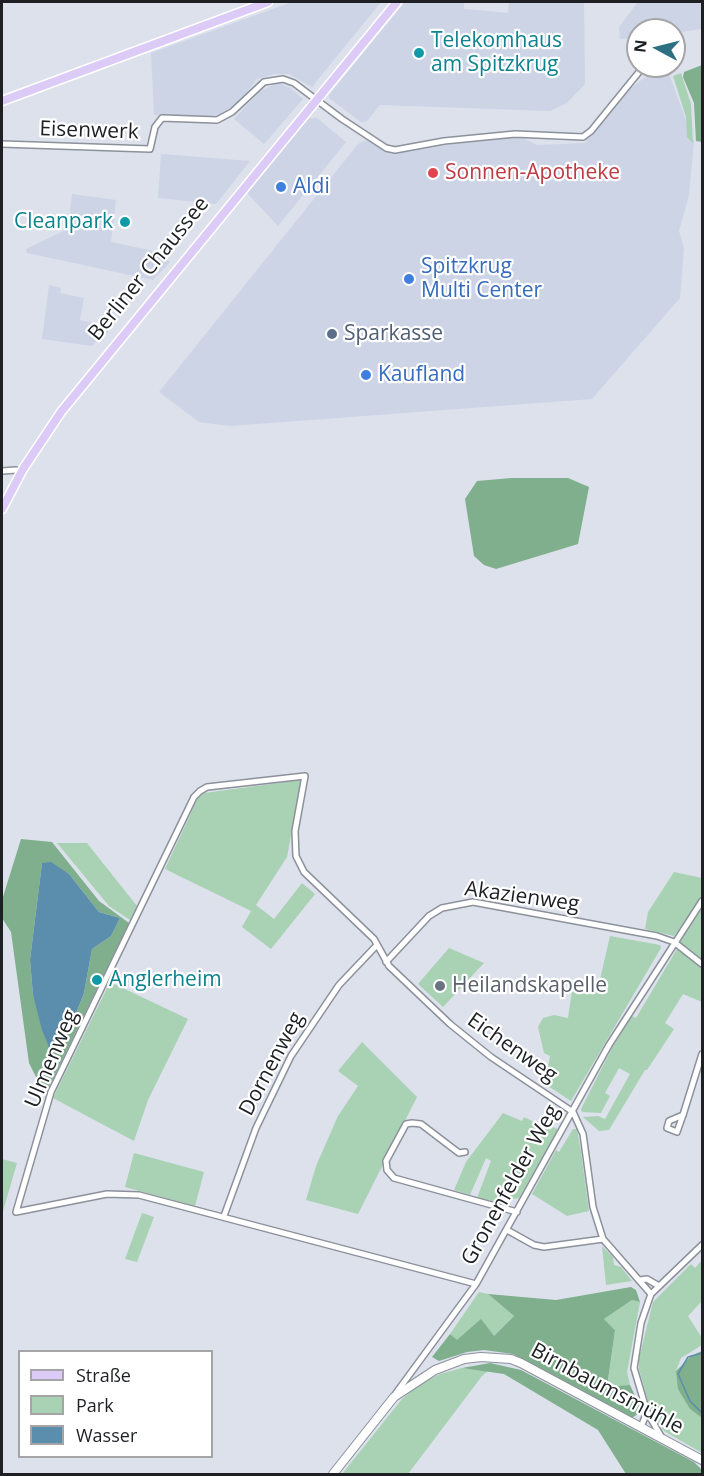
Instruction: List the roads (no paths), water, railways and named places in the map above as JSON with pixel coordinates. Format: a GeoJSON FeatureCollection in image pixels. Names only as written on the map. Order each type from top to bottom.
{"type":"FeatureCollection","features":[{"type":"Feature","properties":{"kind":"main road"},"geometry":{"type":"LineString","coordinates":[[2,100],[268,2]]}},
{"type":"Feature","properties":{"kind":"main road","name":"Berliner Chaussee"},"geometry":{"type":"LineString","coordinates":[[2,509],[20,471],[88,378],[391,2]]}},
{"type":"Feature","properties":{"kind":"main road","name":"Berliner Chaussee"},"geometry":{"type":"LineString","coordinates":[[314,99],[397,2]]}},
{"type":"Feature","properties":{"kind":"main road","name":"Birnbaumsmühle"},"geometry":{"type":"LineString","coordinates":[[394,1396],[421,1378],[464,1359],[495,1357],[511,1359],[530,1367],[702,1460]]}},
{"type":"Feature","properties":{"kind":"main road","name":"Gronenfelder Weg"},"geometry":{"type":"LineString","coordinates":[[333,1474],[394,1396]]}},
{"type":"Feature","properties":{"kind":"street"},"geometry":{"type":"LineString","coordinates":[[314,99],[386,148],[396,150],[444,141],[515,134],[582,136],[591,131],[634,78]]}},
{"type":"Feature","properties":{"kind":"street","name":"Eisenwerk"},"geometry":{"type":"LineString","coordinates":[[2,144],[143,151],[150,149],[155,127],[162,118],[217,120],[232,112],[255,90],[271,80],[283,79],[294,83],[314,99]]}},
{"type":"Feature","properties":{"kind":"street"},"geometry":{"type":"LineString","coordinates":[[2,471],[20,471]]}},
{"type":"Feature","properties":{"kind":"street","name":"Eichenweg"},"geometry":{"type":"LineString","coordinates":[[306,776],[295,831],[296,856],[316,887],[377,945],[386,962],[450,1024],[491,1057],[573,1112]]}},
{"type":"Feature","properties":{"kind":"street","name":"Ulmenweg"},"geometry":{"type":"LineString","coordinates":[[306,776],[207,788],[194,797],[51,1092],[16,1212],[107,1194],[124,1194],[224,1216],[476,1284]]}},
{"type":"Feature","properties":{"kind":"street","name":"Gronenfelder Weg"},"geometry":{"type":"LineString","coordinates":[[394,1396],[425,1357],[476,1284],[609,1045],[702,901]]}},
{"type":"Feature","properties":{"kind":"street","name":"Akazienweg"},"geometry":{"type":"LineString","coordinates":[[386,962],[429,916],[457,903],[473,902],[657,936],[674,942]]}},
{"type":"Feature","properties":{"kind":"street"},"geometry":{"type":"LineString","coordinates":[[674,942],[702,964]]}},
{"type":"Feature","properties":{"kind":"street","name":"Dornenweg"},"geometry":{"type":"LineString","coordinates":[[224,1216],[256,1128],[291,1056],[339,985],[377,945]]}},
{"type":"Feature","properties":{"kind":"street"},"geometry":{"type":"LineString","coordinates":[[683,1115],[702,1054]]}},
{"type":"Feature","properties":{"kind":"street"},"geometry":{"type":"LineString","coordinates":[[573,1112],[584,1134],[593,1207],[603,1239],[651,1294]]}},
{"type":"Feature","properties":{"kind":"street"},"geometry":{"type":"LineString","coordinates":[[465,1152],[459,1153],[421,1124],[406,1124],[386,1161],[387,1170],[394,1178],[517,1212]]}},
{"type":"Feature","properties":{"kind":"street"},"geometry":{"type":"LineString","coordinates":[[507,1230],[534,1245],[544,1247],[603,1239]]}},
{"type":"Feature","properties":{"kind":"street"},"geometry":{"type":"LineString","coordinates":[[663,1439],[647,1412],[634,1368],[641,1323],[651,1294],[702,1245]]}},
{"type":"Feature","properties":{"kind":"street"},"geometry":{"type":"LineString","coordinates":[[640,1280],[647,1279],[659,1286]]}},
{"type":"Feature","properties":{"kind":"street"},"geometry":{"type":"LineString","coordinates":[[641,1427],[647,1412]]}},
{"type":"Feature","properties":{"kind":"water"},"geometry":{"type":"Polygon","coordinates":[[[51,862],[69,874],[99,912],[120,918],[111,936],[92,949],[84,993],[65,1042],[51,1052],[42,1030],[33,995],[30,960],[42,863],[51,862]]]}},
{"type":"Feature","properties":{"kind":"waterway"},"geometry":{"type":"LineString","coordinates":[[702,1353],[688,1357],[678,1374],[690,1401],[702,1413]]}},
{"type":"Feature","properties":{"kind":"place","name":"Telekomhaus am Spitzkrug"},"geometry":{"type":"Point","coordinates":[419,53]}},
{"type":"Feature","properties":{"kind":"place","name":"Sonnen-Apotheke"},"geometry":{"type":"Point","coordinates":[433,173]}},
{"type":"Feature","properties":{"kind":"place","name":"Aldi"},"geometry":{"type":"Point","coordinates":[281,187]}},
{"type":"Feature","properties":{"kind":"place","name":"Cleanpark"},"geometry":{"type":"Point","coordinates":[125,222]}},
{"type":"Feature","properties":{"kind":"place","name":"Spitzkrug Multi Center"},"geometry":{"type":"Point","coordinates":[409,279]}},
{"type":"Feature","properties":{"kind":"place","name":"Sparkasse"},"geometry":{"type":"Point","coordinates":[332,334]}},
{"type":"Feature","properties":{"kind":"place","name":"Kaufland"},"geometry":{"type":"Point","coordinates":[366,375]}},
{"type":"Feature","properties":{"kind":"place","name":"Anglerheim"},"geometry":{"type":"Point","coordinates":[97,980]}},
{"type":"Feature","properties":{"kind":"place","name":"Heilandskapelle"},"geometry":{"type":"Point","coordinates":[440,986]}}]}
